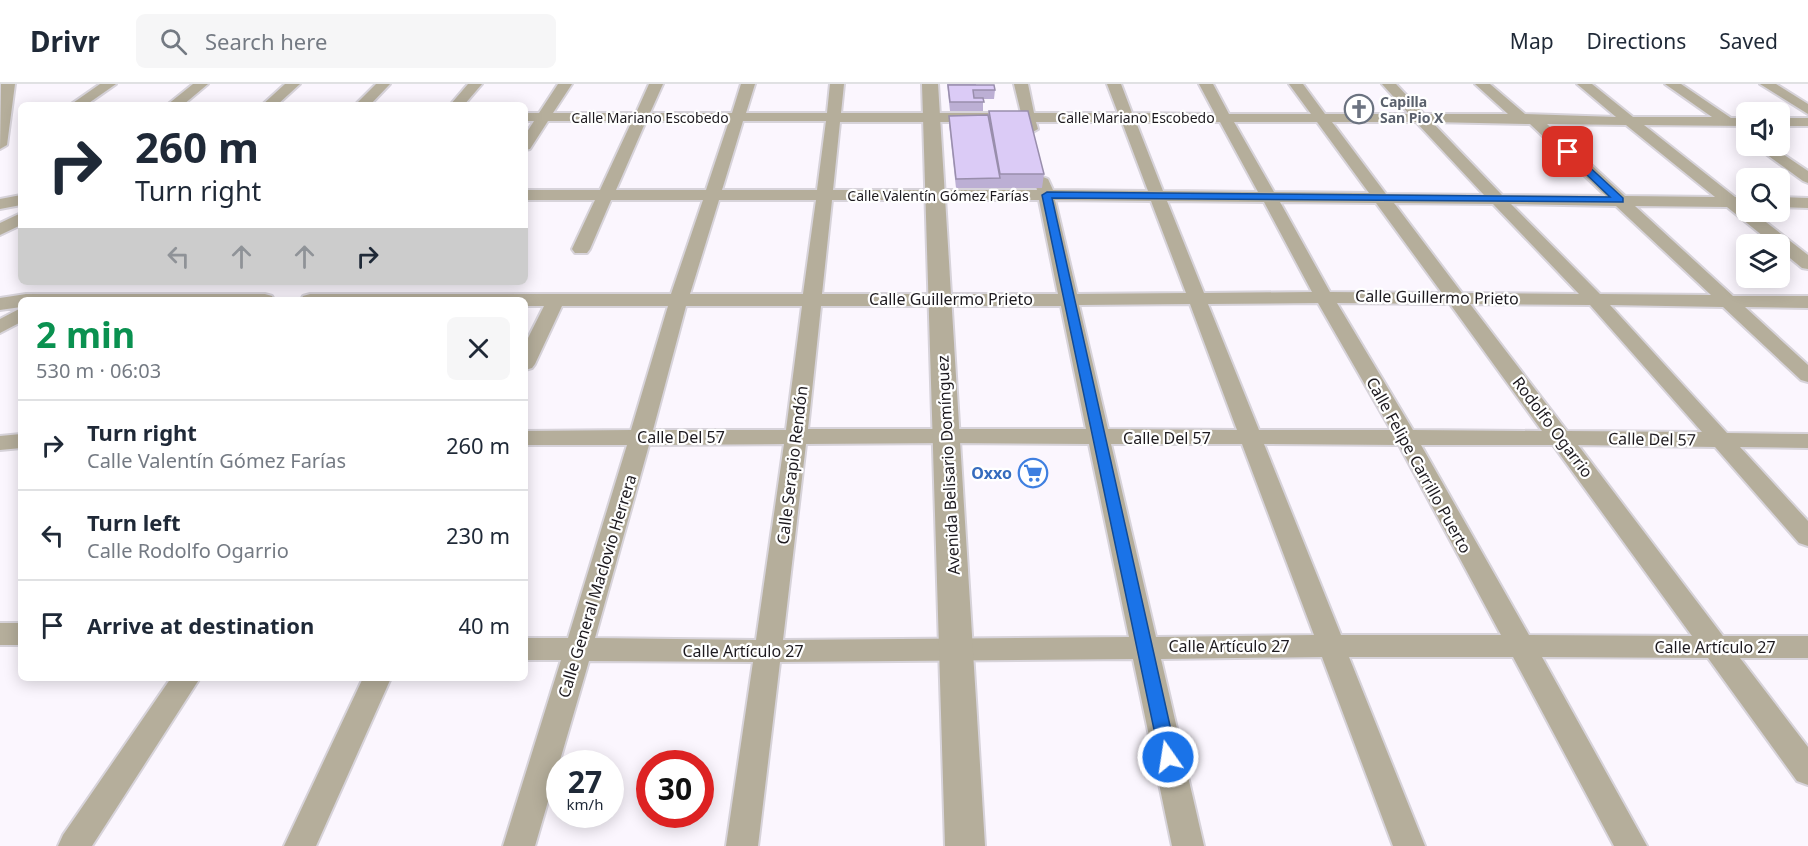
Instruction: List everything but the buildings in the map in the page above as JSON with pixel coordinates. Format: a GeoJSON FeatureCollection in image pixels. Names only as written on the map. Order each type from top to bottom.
{"type":"FeatureCollection","features":[{"type":"Feature","properties":{"kind":"street"},"geometry":{"type":"LineString","coordinates":[[8,84],[2,113],[0,145],[18,136]]}},
{"type":"Feature","properties":{"kind":"street"},"geometry":{"type":"LineString","coordinates":[[82,102],[109,84]]}},
{"type":"Feature","properties":{"kind":"street"},"geometry":{"type":"LineString","coordinates":[[178,102],[201,84]]}},
{"type":"Feature","properties":{"kind":"street"},"geometry":{"type":"LineString","coordinates":[[272,102],[293,84]]}},
{"type":"Feature","properties":{"kind":"street"},"geometry":{"type":"LineString","coordinates":[[365,102],[383,84]]}},
{"type":"Feature","properties":{"kind":"street"},"geometry":{"type":"LineString","coordinates":[[460,102],[475,84]]}},
{"type":"Feature","properties":{"kind":"street"},"geometry":{"type":"LineString","coordinates":[[528,141],[564,84]]}},
{"type":"Feature","properties":{"kind":"street"},"geometry":{"type":"LineString","coordinates":[[581,249],[656,84]]}},
{"type":"Feature","properties":{"kind":"street","name":"Calle General Maclovio Herrera"},"geometry":{"type":"LineString","coordinates":[[519,846],[641,437],[679,299],[748,84]]}},
{"type":"Feature","properties":{"kind":"street","name":"Calle Serapio Rendón"},"geometry":{"type":"LineString","coordinates":[[742,846],[796,437],[837,84]]}},
{"type":"Feature","properties":{"kind":"street","name":"Avenida Belisario Domínguez"},"geometry":{"type":"LineString","coordinates":[[930,84],[965,846]]}},
{"type":"Feature","properties":{"kind":"street"},"geometry":{"type":"LineString","coordinates":[[1021,84],[1188,846]]}},
{"type":"Feature","properties":{"kind":"street"},"geometry":{"type":"LineString","coordinates":[[1114,84],[1408,846]]}},
{"type":"Feature","properties":{"kind":"street","name":"Calle Felipe Carrillo Puerto"},"geometry":{"type":"LineString","coordinates":[[1206,84],[1324,297],[1407,439],[1631,846]]}},
{"type":"Feature","properties":{"kind":"street","name":"Rodolfo Ogarrio"},"geometry":{"type":"LineString","coordinates":[[1296,84],[1808,771]]}},
{"type":"Feature","properties":{"kind":"street"},"geometry":{"type":"LineString","coordinates":[[1389,84],[1595,300],[1808,537]]}},
{"type":"Feature","properties":{"kind":"street"},"geometry":{"type":"LineString","coordinates":[[1482,84],[1527,119],[1619,200],[1808,376]]}},
{"type":"Feature","properties":{"kind":"street"},"geometry":{"type":"LineString","coordinates":[[1584,84],[1736,201]]}},
{"type":"Feature","properties":{"kind":"street"},"geometry":{"type":"LineString","coordinates":[[1672,84],[1736,127]]}},
{"type":"Feature","properties":{"kind":"street"},"geometry":{"type":"LineString","coordinates":[[1767,84],[1808,110]]}},
{"type":"Feature","properties":{"kind":"street"},"geometry":{"type":"LineString","coordinates":[[2,113],[18,118]]}},
{"type":"Feature","properties":{"kind":"street","name":"Calle Mariano Escobedo"},"geometry":{"type":"LineString","coordinates":[[528,117],[1224,117],[1736,122]]}},
{"type":"Feature","properties":{"kind":"street"},"geometry":{"type":"LineString","coordinates":[[1790,122],[1808,122]]}},
{"type":"Feature","properties":{"kind":"street"},"geometry":{"type":"LineString","coordinates":[[1776,156],[1808,178]]}},
{"type":"Feature","properties":{"kind":"street","name":"Calle Valentín Gómez Farías"},"geometry":{"type":"LineString","coordinates":[[528,195],[1156,195],[1736,202]]}},
{"type":"Feature","properties":{"kind":"street"},"geometry":{"type":"LineString","coordinates":[[0,204],[18,201]]}},
{"type":"Feature","properties":{"kind":"street"},"geometry":{"type":"LineString","coordinates":[[1790,202],[1808,203]]}},
{"type":"Feature","properties":{"kind":"street"},"geometry":{"type":"LineString","coordinates":[[0,230],[18,220]]}},
{"type":"Feature","properties":{"kind":"street"},"geometry":{"type":"LineString","coordinates":[[1761,222],[1808,264]]}},
{"type":"Feature","properties":{"kind":"street"},"geometry":{"type":"LineString","coordinates":[[47,297],[61,285]]}},
{"type":"Feature","properties":{"kind":"street"},"geometry":{"type":"LineString","coordinates":[[174,297],[186,285]]}},
{"type":"Feature","properties":{"kind":"street"},"geometry":{"type":"LineString","coordinates":[[300,297],[310,285]]}},
{"type":"Feature","properties":{"kind":"street","name":"Calle Guillermo Prieto"},"geometry":{"type":"LineString","coordinates":[[528,299],[939,298],[1068,300],[1454,297],[1808,302]]}},
{"type":"Feature","properties":{"kind":"street"},"geometry":{"type":"LineString","coordinates":[[528,358],[556,299]]}},
{"type":"Feature","properties":{"kind":"street"},"geometry":{"type":"LineString","coordinates":[[0,303],[18,301]]}},
{"type":"Feature","properties":{"kind":"street"},"geometry":{"type":"LineString","coordinates":[[0,327],[18,316]]}},
{"type":"Feature","properties":{"kind":"street","name":"Calle Del 57"},"geometry":{"type":"LineString","coordinates":[[528,438],[947,436],[1808,441]]}},
{"type":"Feature","properties":{"kind":"street"},"geometry":{"type":"LineString","coordinates":[[0,443],[18,441]]}},
{"type":"Feature","properties":{"kind":"street"},"geometry":{"type":"LineString","coordinates":[[0,634],[18,634]]}},
{"type":"Feature","properties":{"kind":"street","name":"Calle Artículo 27"},"geometry":{"type":"LineString","coordinates":[[528,650],[767,651],[1143,646],[1808,647]]}},
{"type":"Feature","properties":{"kind":"street"},"geometry":{"type":"LineString","coordinates":[[74,846],[184,681]]}},
{"type":"Feature","properties":{"kind":"street"},"geometry":{"type":"LineString","coordinates":[[300,846],[376,681]]}},
{"type":"Feature","properties":{"kind":"place","name":"Capilla San Pio X"},"geometry":{"type":"Point","coordinates":[1359,109]}},
{"type":"Feature","properties":{"kind":"place","name":"Oxxo"},"geometry":{"type":"Point","coordinates":[1033,473]}},
{"type":"Feature","properties":{"kind":"route"},"geometry":{"type":"LineString","coordinates":[[1168,757],[1047,195],[1619,200],[1568,152]]}}]}
